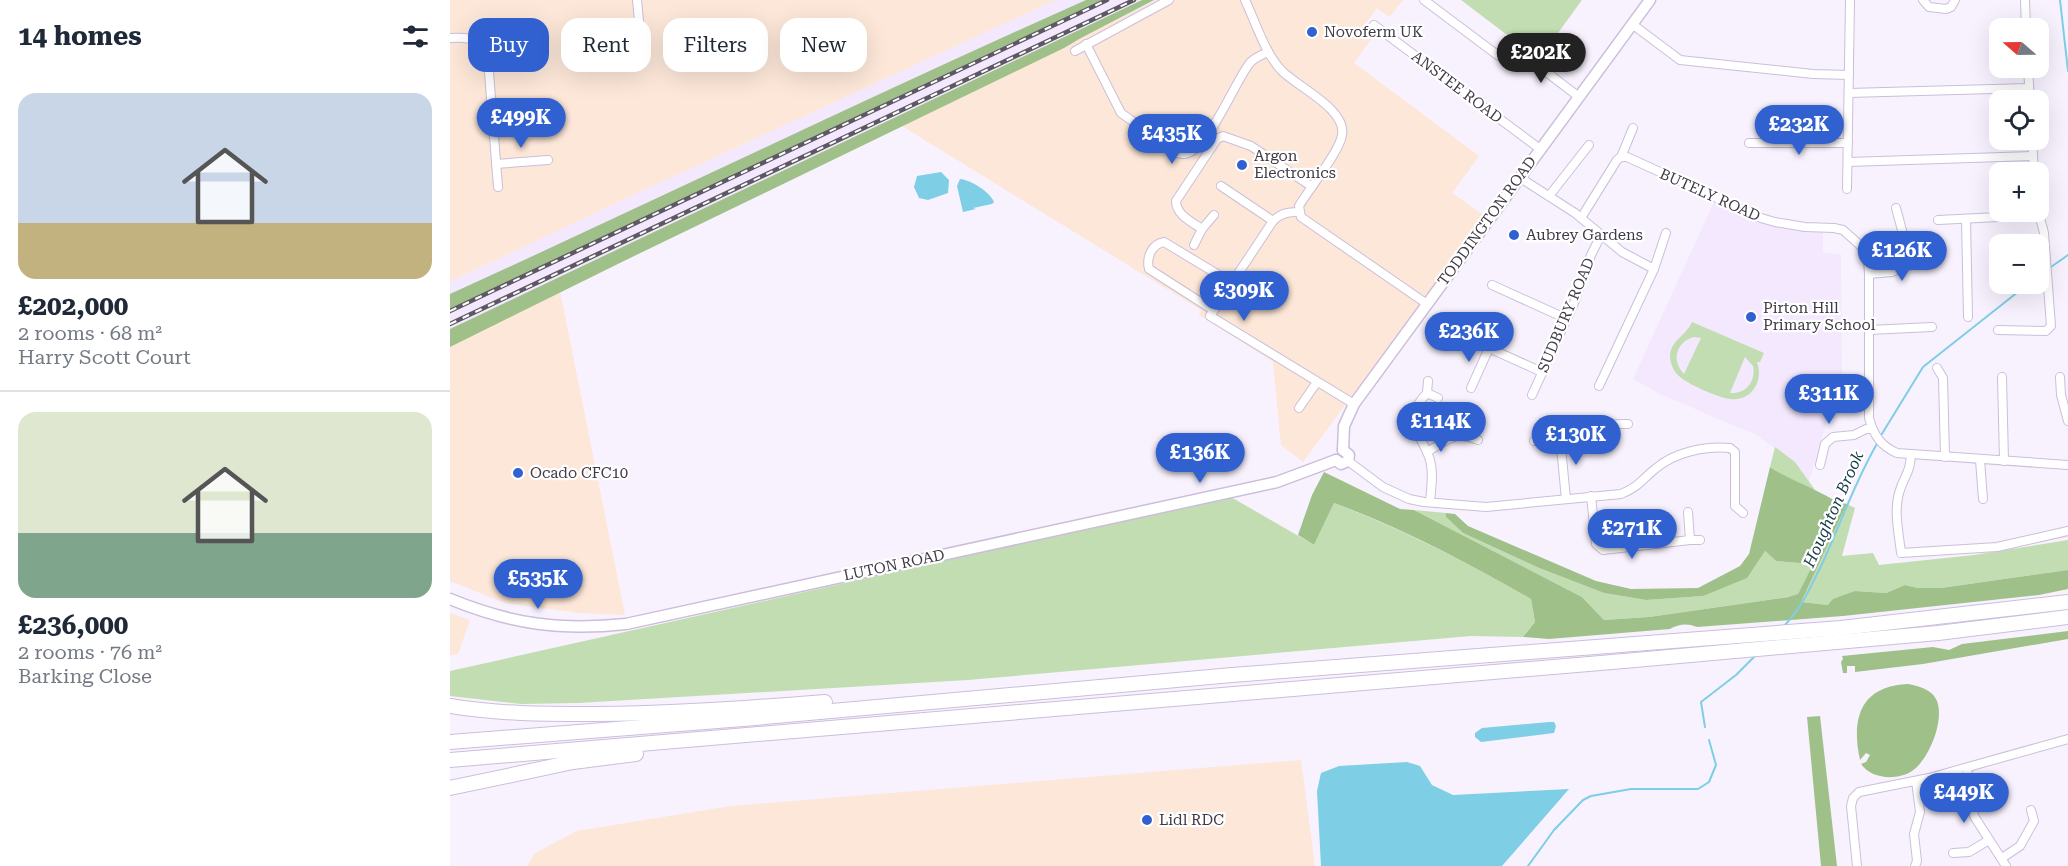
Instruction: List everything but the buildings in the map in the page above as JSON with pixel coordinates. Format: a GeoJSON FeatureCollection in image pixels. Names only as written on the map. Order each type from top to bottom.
{"type":"FeatureCollection","features":[{"type":"Feature","properties":{"kind":"highway"},"geometry":{"type":"LineString","coordinates":[[450,760],[1748,650],[1777,647],[1820,637],[2068,602]]}},
{"type":"Feature","properties":{"kind":"highway"},"geometry":{"type":"LineString","coordinates":[[1842,635],[1938,633],[2068,617]]}},
{"type":"Feature","properties":{"kind":"highway"},"geometry":{"type":"LineString","coordinates":[[450,742],[743,719],[1232,675],[1758,634],[1791,632],[1820,637]]}},
{"type":"Feature","properties":{"kind":"highway"},"geometry":{"type":"LineString","coordinates":[[450,706],[495,712],[538,714],[713,711],[1150,677],[1232,675]]}},
{"type":"Feature","properties":{"kind":"highway"},"geometry":{"type":"LineString","coordinates":[[450,788],[573,762],[629,754],[841,735],[963,718]]}},
{"type":"Feature","properties":{"kind":"main road","name":"TODDINGTON ROAD"},"geometry":{"type":"LineString","coordinates":[[1342,457],[1344,426],[1354,404],[1650,0]]}},
{"type":"Feature","properties":{"kind":"main road","name":"LUTON ROAD"},"geometry":{"type":"LineString","coordinates":[[450,599],[494,616],[533,624],[579,628],[626,624],[1277,482],[1342,457]]}},
{"type":"Feature","properties":{"kind":"street"},"geometry":{"type":"LineString","coordinates":[[637,0],[639,18]]}},
{"type":"Feature","properties":{"kind":"street"},"geometry":{"type":"LineString","coordinates":[[1075,51],[1169,0]]}},
{"type":"Feature","properties":{"kind":"street"},"geometry":{"type":"LineString","coordinates":[[1245,0],[1268,52],[1281,71],[1340,118],[1341,142],[1311,186],[1299,206],[1299,212],[1305,220],[1427,304]]}},
{"type":"Feature","properties":{"kind":"street"},"geometry":{"type":"LineString","coordinates":[[1424,0],[1502,57],[1510,58],[1519,51],[1579,97]]}},
{"type":"Feature","properties":{"kind":"street"},"geometry":{"type":"LineString","coordinates":[[1847,189],[1850,0]]}},
{"type":"Feature","properties":{"kind":"street"},"geometry":{"type":"LineString","coordinates":[[1923,0],[1929,7],[1946,9],[1951,7],[1955,0]]}},
{"type":"Feature","properties":{"kind":"street"},"geometry":{"type":"LineString","coordinates":[[2025,0],[2026,18]]}},
{"type":"Feature","properties":{"kind":"street"},"geometry":{"type":"LineString","coordinates":[[1632,24],[1680,60],[1813,74],[1849,75]]}},
{"type":"Feature","properties":{"kind":"street","name":"ANSTEE ROAD"},"geometry":{"type":"LineString","coordinates":[[1374,25],[1540,149]]}},
{"type":"Feature","properties":{"kind":"street"},"geometry":{"type":"LineString","coordinates":[[450,38],[467,37],[487,47],[498,187]]}},
{"type":"Feature","properties":{"kind":"street"},"geometry":{"type":"LineString","coordinates":[[1086,44],[1121,113],[1177,153],[1184,154],[1191,152],[1203,141],[1251,61],[1268,52]]}},
{"type":"Feature","properties":{"kind":"street"},"geometry":{"type":"LineString","coordinates":[[1849,93],[2029,88],[2028,78]]}},
{"type":"Feature","properties":{"kind":"street"},"geometry":{"type":"LineString","coordinates":[[1581,218],[1621,157],[1633,128]]}},
{"type":"Feature","properties":{"kind":"street"},"geometry":{"type":"LineString","coordinates":[[1202,229],[1182,215],[1176,207],[1176,201],[1220,137],[1228,137],[1251,146],[1311,186]]}},
{"type":"Feature","properties":{"kind":"street"},"geometry":{"type":"LineString","coordinates":[[1749,143],[1848,143]]}},
{"type":"Feature","properties":{"kind":"street"},"geometry":{"type":"LineString","coordinates":[[1549,196],[1589,145]]}},
{"type":"Feature","properties":{"kind":"street"},"geometry":{"type":"LineString","coordinates":[[2033,150],[2033,162]]}},
{"type":"Feature","properties":{"kind":"street"},"geometry":{"type":"LineString","coordinates":[[1848,162],[2033,156]]}},
{"type":"Feature","properties":{"kind":"street","name":"BUTELY ROAD"},"geometry":{"type":"LineString","coordinates":[[1621,157],[1627,157],[1761,218],[1805,227],[1843,230],[1862,247],[1868,258],[1869,418],[1874,433]]}},
{"type":"Feature","properties":{"kind":"street"},"geometry":{"type":"LineString","coordinates":[[496,164],[548,160]]}},
{"type":"Feature","properties":{"kind":"street"},"geometry":{"type":"LineString","coordinates":[[1519,177],[1581,218],[1622,252],[1654,269]]}},
{"type":"Feature","properties":{"kind":"street"},"geometry":{"type":"LineString","coordinates":[[1221,186],[1273,221]]}},
{"type":"Feature","properties":{"kind":"street"},"geometry":{"type":"LineString","coordinates":[[1896,208],[1911,264]]}},
{"type":"Feature","properties":{"kind":"street"},"geometry":{"type":"LineString","coordinates":[[1299,212],[1285,213],[1273,221],[1210,316],[1354,404]]}},
{"type":"Feature","properties":{"kind":"street"},"geometry":{"type":"LineString","coordinates":[[1194,245],[1202,229],[1214,215]]}},
{"type":"Feature","properties":{"kind":"street"},"geometry":{"type":"LineString","coordinates":[[1938,220],[1989,217]]}},
{"type":"Feature","properties":{"kind":"street"},"geometry":{"type":"LineString","coordinates":[[1966,219],[1968,317]]}},
{"type":"Feature","properties":{"kind":"street"},"geometry":{"type":"LineString","coordinates":[[1998,330],[2046,331],[2051,326],[2041,222]]}},
{"type":"Feature","properties":{"kind":"street"},"geometry":{"type":"LineString","coordinates":[[1599,386],[1654,269],[1666,233]]}},
{"type":"Feature","properties":{"kind":"street","name":"SUDBURY ROAD"},"geometry":{"type":"LineString","coordinates":[[1532,395],[1567,319],[1601,235]]}},
{"type":"Feature","properties":{"kind":"street"},"geometry":{"type":"LineString","coordinates":[[1214,310],[1149,268],[1148,261],[1152,251],[1158,243],[1164,242],[1232,283]]}},
{"type":"Feature","properties":{"kind":"street"},"geometry":{"type":"LineString","coordinates":[[1869,274],[1892,272],[1911,264],[1931,262]]}},
{"type":"Feature","properties":{"kind":"street"},"geometry":{"type":"LineString","coordinates":[[1492,285],[1567,319]]}},
{"type":"Feature","properties":{"kind":"street"},"geometry":{"type":"LineString","coordinates":[[1869,330],[1932,327]]}},
{"type":"Feature","properties":{"kind":"street"},"geometry":{"type":"LineString","coordinates":[[1449,330],[1542,372]]}},
{"type":"Feature","properties":{"kind":"street"},"geometry":{"type":"LineString","coordinates":[[1471,388],[1489,348]]}},
{"type":"Feature","properties":{"kind":"street"},"geometry":{"type":"LineString","coordinates":[[1937,368],[1943,378],[1945,457]]}},
{"type":"Feature","properties":{"kind":"street"},"geometry":{"type":"LineString","coordinates":[[2002,377],[2004,461]]}},
{"type":"Feature","properties":{"kind":"street"},"geometry":{"type":"LineString","coordinates":[[2060,377],[2061,395],[2068,421]]}},
{"type":"Feature","properties":{"kind":"street"},"geometry":{"type":"LineString","coordinates":[[1428,381],[1427,393],[1415,408],[1412,416],[1416,432],[1427,452],[1432,469],[1430,502]]}},
{"type":"Feature","properties":{"kind":"street"},"geometry":{"type":"LineString","coordinates":[[1299,408],[1317,382]]}},
{"type":"Feature","properties":{"kind":"street"},"geometry":{"type":"LineString","coordinates":[[1427,393],[1438,398]]}},
{"type":"Feature","properties":{"kind":"street"},"geometry":{"type":"LineString","coordinates":[[1534,441],[1583,436],[1587,432],[1608,424],[1628,424]]}},
{"type":"Feature","properties":{"kind":"street"},"geometry":{"type":"LineString","coordinates":[[1820,465],[1825,444],[1833,437],[1854,435],[1866,429],[1874,433],[1883,446],[1897,453],[2068,465]]}},
{"type":"Feature","properties":{"kind":"street"},"geometry":{"type":"LineString","coordinates":[[1427,452],[1457,435],[1466,435],[1478,440]]}},
{"type":"Feature","properties":{"kind":"street"},"geometry":{"type":"LineString","coordinates":[[1560,437],[1566,499]]}},
{"type":"Feature","properties":{"kind":"street"},"geometry":{"type":"LineString","coordinates":[[1342,457],[1383,487],[1409,499],[1486,507],[1621,494],[1637,487],[1655,468],[1678,455],[1719,447],[1730,448],[1735,452],[1735,506],[1743,513]]}},
{"type":"Feature","properties":{"kind":"street"},"geometry":{"type":"LineString","coordinates":[[1911,454],[1911,469],[1900,490],[1898,504],[1901,553],[1997,547],[2068,531]]}},
{"type":"Feature","properties":{"kind":"street"},"geometry":{"type":"LineString","coordinates":[[1980,460],[1983,499]]}},
{"type":"Feature","properties":{"kind":"street"},"geometry":{"type":"LineString","coordinates":[[1591,496],[1596,544],[1599,549],[1700,540]]}},
{"type":"Feature","properties":{"kind":"street"},"geometry":{"type":"LineString","coordinates":[[1688,512],[1690,540]]}},
{"type":"Feature","properties":{"kind":"street"},"geometry":{"type":"LineString","coordinates":[[1857,866],[1851,806],[1855,794],[1863,790],[1916,781],[1967,768],[2068,739]]}},
{"type":"Feature","properties":{"kind":"street"},"geometry":{"type":"LineString","coordinates":[[1967,768],[1974,816],[2004,862],[2020,846],[2034,821],[2031,810]]}},
{"type":"Feature","properties":{"kind":"street"},"geometry":{"type":"LineString","coordinates":[[1916,781],[1920,812],[1914,834],[1919,862]]}},
{"type":"Feature","properties":{"kind":"street"},"geometry":{"type":"LineString","coordinates":[[1953,854],[1969,852],[1989,840]]}},
{"type":"Feature","properties":{"kind":"shaded area"},"geometry":{"type":"Polygon","coordinates":[[[450,0],[1056,0],[623,200],[450,282],[450,0]]]}},
{"type":"Feature","properties":{"kind":"shaded area"},"geometry":{"type":"Polygon","coordinates":[[[1056,0],[1156,0],[902,126],[450,344],[450,282],[1056,0]]]}},
{"type":"Feature","properties":{"kind":"shaded area"},"geometry":{"type":"Polygon","coordinates":[[[1156,0],[1403,0],[1389,17],[1377,8],[1361,29],[1372,38],[1354,63],[1479,156],[1452,193],[1485,216],[1303,462],[1281,445],[1273,362],[1199,315],[1201,310],[902,126],[1156,0]]]}},
{"type":"Feature","properties":{"kind":"shaded area","name":"Pirton Hill Primary School"},"geometry":{"type":"Polygon","coordinates":[[[1714,202],[1768,224],[1800,230],[1823,231],[1823,253],[1841,254],[1842,378],[1809,482],[1792,460],[1756,435],[1660,394],[1633,379],[1714,202]]]}},
{"type":"Feature","properties":{"kind":"shaded area"},"geometry":{"type":"Polygon","coordinates":[[[560,292],[625,615],[580,613],[505,603],[450,581],[450,344],[560,292]]]}},
{"type":"Feature","properties":{"kind":"shaded area"},"geometry":{"type":"Polygon","coordinates":[[[450,613],[470,620],[458,654],[450,655],[450,613]]]}},
{"type":"Feature","properties":{"kind":"shaded area"},"geometry":{"type":"Polygon","coordinates":[[[1301,760],[1315,866],[527,866],[535,853],[577,831],[731,806],[1301,760]]]}},
{"type":"Feature","properties":{"kind":"green space"},"geometry":{"type":"Polygon","coordinates":[[[1086,0],[1102,0],[450,309],[450,294],[1086,0]]]}},
{"type":"Feature","properties":{"kind":"green space"},"geometry":{"type":"Polygon","coordinates":[[[1142,0],[1154,0],[1064,48],[450,347],[450,329],[1142,0]]]}},
{"type":"Feature","properties":{"kind":"green space"},"geometry":{"type":"Polygon","coordinates":[[[1461,0],[1582,0],[1539,59],[1461,0]]]}},
{"type":"Feature","properties":{"kind":"green space"},"geometry":{"type":"Polygon","coordinates":[[[1692,322],[1764,353],[1760,362],[1757,362],[1759,376],[1750,393],[1738,399],[1725,398],[1696,387],[1677,374],[1671,361],[1671,350],[1692,322]],[[1694,337],[1683,343],[1677,352],[1678,363],[1684,374],[1701,338],[1694,337]],[[1745,357],[1730,393],[1745,389],[1751,382],[1753,366],[1745,357]]]}},
{"type":"Feature","properties":{"kind":"green space"},"geometry":{"type":"Polygon","coordinates":[[[1775,447],[1795,462],[1815,490],[1793,482],[1770,467],[1775,447]]]}},
{"type":"Feature","properties":{"kind":"green space"},"geometry":{"type":"Polygon","coordinates":[[[1770,467],[1832,499],[1847,504],[1801,602],[1828,605],[1833,599],[1855,591],[1886,593],[1905,585],[1918,588],[1941,588],[2068,570],[2068,589],[2039,595],[1843,616],[1697,627],[1683,625],[1670,629],[1549,639],[1523,637],[1535,622],[1531,599],[1385,523],[1334,503],[1314,545],[1298,535],[1312,495],[1324,472],[1400,509],[1414,510],[1582,597],[1604,620],[1649,617],[1789,597],[1798,594],[1813,564],[1776,561],[1765,551],[1747,578],[1703,596],[1646,600],[1604,593],[1539,568],[1463,533],[1446,517],[1446,513],[1455,514],[1468,526],[1596,581],[1631,589],[1698,588],[1740,566],[1749,554],[1770,467]]]}},
{"type":"Feature","properties":{"kind":"green space"},"geometry":{"type":"Polygon","coordinates":[[[1231,497],[1314,545],[1334,503],[1359,513],[1434,547],[1531,599],[1535,622],[1523,637],[1471,636],[968,680],[578,703],[521,704],[450,696],[450,671],[1231,497]]]}},
{"type":"Feature","properties":{"kind":"green space"},"geometry":{"type":"Polygon","coordinates":[[[1847,504],[1855,508],[1842,556],[1873,553],[1879,565],[1974,555],[2068,540],[2068,570],[1941,588],[1918,588],[1905,585],[1886,593],[1855,591],[1828,605],[1800,602],[1789,597],[1649,617],[1604,620],[1582,597],[1414,510],[1446,513],[1446,517],[1463,533],[1539,568],[1604,593],[1646,600],[1703,596],[1765,551],[1776,561],[1813,564],[1798,594],[1803,597],[1847,504]]]}},
{"type":"Feature","properties":{"kind":"green space"},"geometry":{"type":"Polygon","coordinates":[[[2068,631],[2068,639],[1923,664],[1855,672],[1855,666],[1847,666],[1847,673],[1843,673],[1841,662],[1842,656],[1933,647],[1949,650],[1962,644],[2068,631]]]}},
{"type":"Feature","properties":{"kind":"green space"},"geometry":{"type":"Polygon","coordinates":[[[1908,684],[1928,690],[1936,699],[1939,707],[1937,727],[1930,748],[1918,766],[1906,774],[1885,777],[1871,773],[1861,764],[1866,762],[1870,755],[1866,753],[1860,760],[1858,745],[1857,731],[1863,707],[1869,698],[1879,691],[1892,686],[1908,684]]]}},
{"type":"Feature","properties":{"kind":"green space"},"geometry":{"type":"Polygon","coordinates":[[[1820,716],[1837,866],[1821,866],[1807,717],[1820,716]]]}},
{"type":"Feature","properties":{"kind":"water"},"geometry":{"type":"Polygon","coordinates":[[[941,172],[949,180],[948,193],[928,200],[919,198],[914,187],[917,176],[941,172]]]}},
{"type":"Feature","properties":{"kind":"water"},"geometry":{"type":"Polygon","coordinates":[[[960,179],[980,187],[989,194],[994,202],[963,212],[957,186],[960,179]]]}},
{"type":"Feature","properties":{"kind":"water"},"geometry":{"type":"Polygon","coordinates":[[[1554,722],[1556,726],[1554,733],[1481,742],[1475,737],[1475,733],[1482,728],[1554,722]]]}},
{"type":"Feature","properties":{"kind":"water"},"geometry":{"type":"Polygon","coordinates":[[[1407,762],[1420,766],[1432,785],[1453,795],[1569,789],[1502,866],[1321,866],[1317,791],[1321,773],[1339,766],[1407,762]]]}},
{"type":"Feature","properties":{"kind":"waterway","name":"Houghton Brook"},"geometry":{"type":"LineString","coordinates":[[2060,0],[2068,71]]}},
{"type":"Feature","properties":{"kind":"waterway","name":"Houghton Brook"},"geometry":{"type":"LineString","coordinates":[[2049,268],[2068,255]]}},
{"type":"Feature","properties":{"kind":"waterway","name":"Houghton Brook"},"geometry":{"type":"LineString","coordinates":[[1880,437],[1923,367],[2015,294]]}},
{"type":"Feature","properties":{"kind":"waterway","name":"Houghton Brook"},"geometry":{"type":"LineString","coordinates":[[1784,626],[1810,589],[1848,502],[1878,442]]}},
{"type":"Feature","properties":{"kind":"waterway","name":"Houghton Brook"},"geometry":{"type":"LineString","coordinates":[[1705,727],[1701,702],[1736,675],[1757,654]]}},
{"type":"Feature","properties":{"kind":"waterway","name":"Houghton Brook"},"geometry":{"type":"LineString","coordinates":[[1528,866],[1554,830],[1583,800],[1591,796],[1631,789],[1698,789],[1709,782],[1716,765],[1709,740]]}},
{"type":"Feature","properties":{"kind":"railway"},"geometry":{"type":"LineString","coordinates":[[450,311],[1107,0]]}},
{"type":"Feature","properties":{"kind":"railway"},"geometry":{"type":"LineString","coordinates":[[450,324],[1134,0]]}},
{"type":"Feature","properties":{"kind":"place","name":"Novoferm UK"},"geometry":{"type":"Point","coordinates":[1312,32]}},
{"type":"Feature","properties":{"kind":"place","name":"Argon Electronics"},"geometry":{"type":"Point","coordinates":[1242,165]}},
{"type":"Feature","properties":{"kind":"place","name":"Aubrey Gardens"},"geometry":{"type":"Point","coordinates":[1514,235]}},
{"type":"Feature","properties":{"kind":"place","name":"Pirton Hill Primary School"},"geometry":{"type":"Point","coordinates":[1751,317]}},
{"type":"Feature","properties":{"kind":"place","name":"Ocado CFC10"},"geometry":{"type":"Point","coordinates":[518,473]}},
{"type":"Feature","properties":{"kind":"place","name":"Lidl RDC"},"geometry":{"type":"Point","coordinates":[1147,820]}}]}
